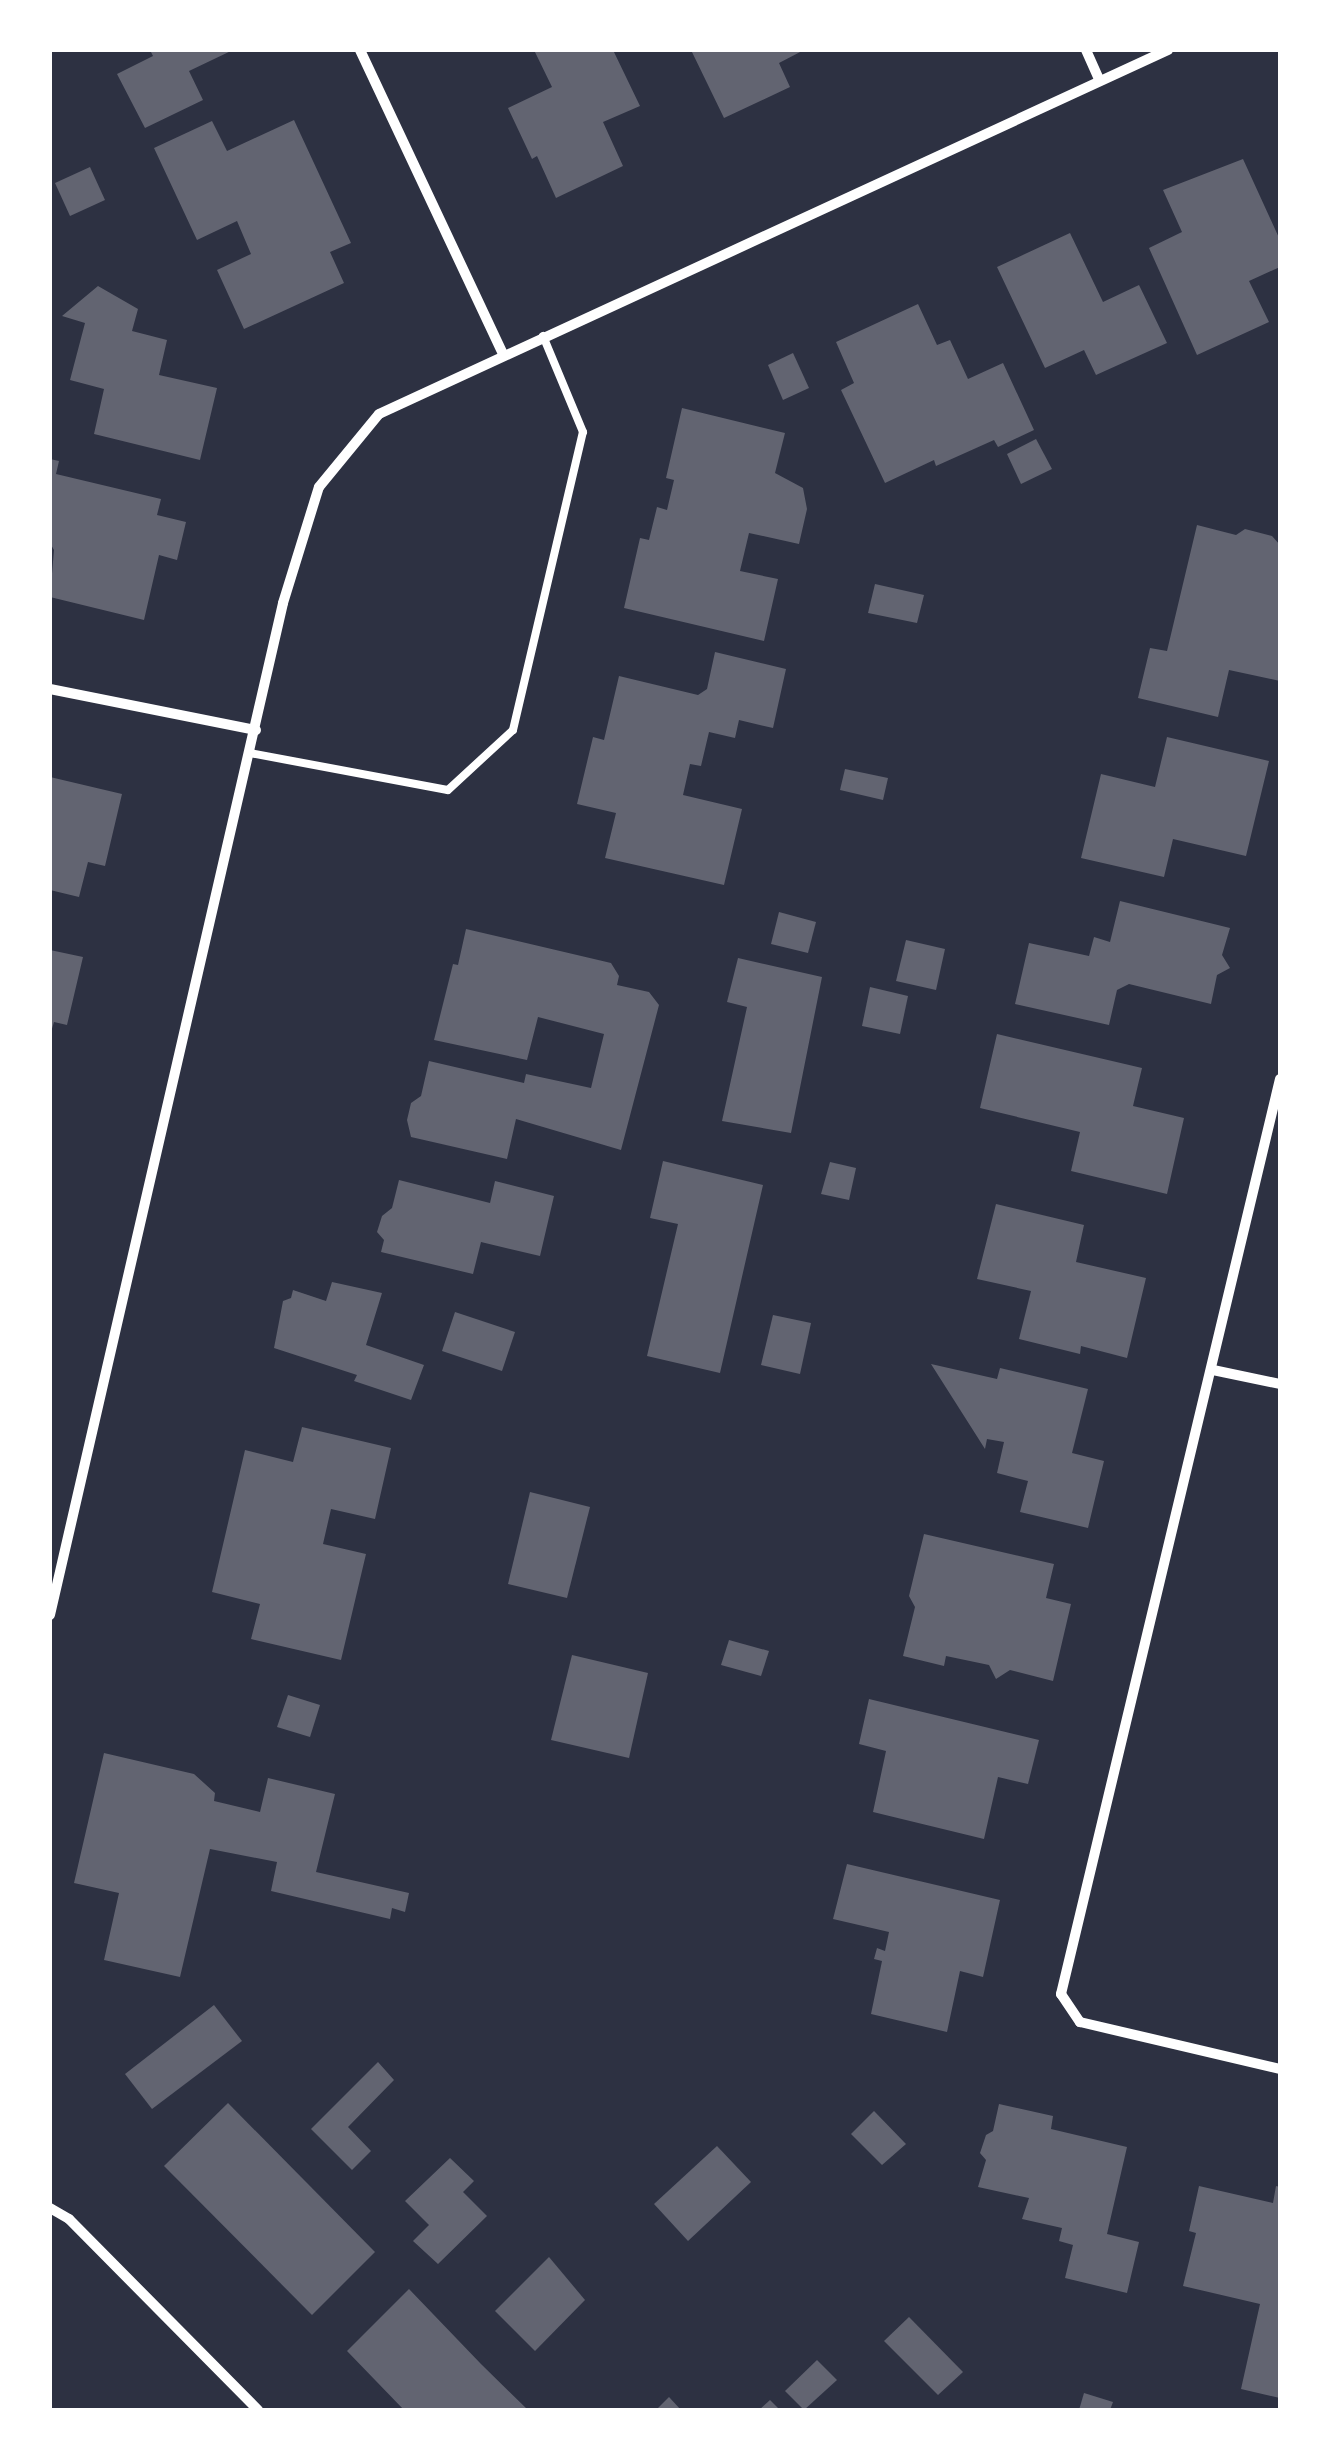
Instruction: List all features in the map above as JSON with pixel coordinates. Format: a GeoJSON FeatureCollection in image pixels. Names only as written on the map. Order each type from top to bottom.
{"type":"FeatureCollection","features":[{"type":"Feature","properties":{"kind":"street"},"geometry":{"type":"LineString","coordinates":[[360,50],[503,354]]}},
{"type":"Feature","properties":{"kind":"street"},"geometry":{"type":"LineString","coordinates":[[1086,50],[1099,79]]}},
{"type":"Feature","properties":{"kind":"street"},"geometry":{"type":"LineString","coordinates":[[50,1615],[283,603],[319,487],[379,414],[1168,50]]}},
{"type":"Feature","properties":{"kind":"street"},"geometry":{"type":"LineString","coordinates":[[50,689],[256,730]]}},
{"type":"Feature","properties":{"kind":"street"},"geometry":{"type":"LineString","coordinates":[[1280,1079],[1062,1994],[1080,2022],[1280,2069]]}},
{"type":"Feature","properties":{"kind":"street"},"geometry":{"type":"LineString","coordinates":[[1212,1370],[1280,1384]]}},
{"type":"Feature","properties":{"kind":"street"},"geometry":{"type":"LineString","coordinates":[[50,2208],[69,2219],[258,2410]]}},
{"type":"Feature","properties":{"kind":"lane"},"geometry":{"type":"LineString","coordinates":[[250,753],[448,790],[513,730],[584,432],[543,336]]}},
{"type":"Feature","properties":{"kind":"building"},"geometry":{"type":"Polygon","coordinates":[[[150,50],[233,50],[189,71],[203,100],[145,128],[117,74],[153,56],[150,50]]]}},
{"type":"Feature","properties":{"kind":"building"},"geometry":{"type":"Polygon","coordinates":[[[534,50],[613,50],[640,106],[603,122],[623,166],[556,198],[508,108],[552,87],[534,50]]]}},
{"type":"Feature","properties":{"kind":"building"},"geometry":{"type":"Polygon","coordinates":[[[691,50],[804,50],[779,63],[790,87],[724,118],[691,50]]]}},
{"type":"Feature","properties":{"kind":"building"},"geometry":{"type":"Polygon","coordinates":[[[294,120],[351,243],[330,252],[344,283],[244,329],[217,270],[251,254],[237,221],[197,240],[154,148],[212,121],[227,151],[294,120]]]}},
{"type":"Feature","properties":{"kind":"building"},"geometry":{"type":"Polygon","coordinates":[[[1243,159],[1280,240],[1280,267],[1249,281],[1269,322],[1197,355],[1149,248],[1182,232],[1163,190],[1243,159]]]}},
{"type":"Feature","properties":{"kind":"building"},"geometry":{"type":"Polygon","coordinates":[[[90,167],[105,200],[70,216],[55,183],[90,167]]]}},
{"type":"Feature","properties":{"kind":"building"},"geometry":{"type":"Polygon","coordinates":[[[1070,233],[1103,302],[1139,285],[1167,343],[1096,375],[1084,350],[1045,368],[997,267],[1070,233]]]}},
{"type":"Feature","properties":{"kind":"building"},"geometry":{"type":"Polygon","coordinates":[[[98,286],[138,309],[132,331],[167,340],[159,375],[217,388],[200,460],[94,434],[104,389],[70,380],[85,323],[62,316],[98,286]]]}},
{"type":"Feature","properties":{"kind":"building"},"geometry":{"type":"Polygon","coordinates":[[[918,304],[937,345],[950,340],[968,379],[1003,363],[1034,430],[998,447],[994,440],[936,466],[934,460],[885,483],[841,390],[854,383],[836,342],[918,304]]]}},
{"type":"Feature","properties":{"kind":"building"},"geometry":{"type":"Polygon","coordinates":[[[793,353],[809,388],[783,400],[768,365],[793,353]]]}},
{"type":"Feature","properties":{"kind":"building"},"geometry":{"type":"Polygon","coordinates":[[[682,408],[785,433],[775,473],[803,488],[807,509],[799,544],[749,533],[740,571],[778,579],[764,641],[624,608],[640,538],[649,540],[657,507],[667,510],[674,480],[666,478],[682,408]]]}},
{"type":"Feature","properties":{"kind":"building"},"geometry":{"type":"Polygon","coordinates":[[[1036,439],[1052,469],[1021,484],[1007,454],[1036,439]]]}},
{"type":"Feature","properties":{"kind":"building"},"geometry":{"type":"Polygon","coordinates":[[[50,459],[59,461],[56,474],[161,499],[157,515],[186,522],[177,560],[159,555],[144,620],[50,597],[54,550],[50,543],[50,459]]]}},
{"type":"Feature","properties":{"kind":"building"},"geometry":{"type":"Polygon","coordinates":[[[1197,525],[1236,535],[1245,529],[1272,536],[1280,545],[1280,681],[1229,670],[1218,717],[1138,698],[1150,648],[1167,651],[1197,525]]]}},
{"type":"Feature","properties":{"kind":"building"},"geometry":{"type":"Polygon","coordinates":[[[875,584],[924,595],[917,623],[868,613],[875,584]]]}},
{"type":"Feature","properties":{"kind":"building"},"geometry":{"type":"Polygon","coordinates":[[[715,652],[786,669],[773,728],[739,720],[735,738],[709,732],[701,766],[690,764],[683,795],[742,809],[724,885],[605,858],[616,813],[577,804],[593,737],[604,740],[619,676],[698,695],[707,689],[715,652]]]}},
{"type":"Feature","properties":{"kind":"building"},"geometry":{"type":"Polygon","coordinates":[[[1167,737],[1269,761],[1246,856],[1173,839],[1164,877],[1081,858],[1101,774],[1155,787],[1167,737]]]}},
{"type":"Feature","properties":{"kind":"building"},"geometry":{"type":"Polygon","coordinates":[[[845,769],[888,778],[883,800],[840,790],[845,769]]]}},
{"type":"Feature","properties":{"kind":"building"},"geometry":{"type":"Polygon","coordinates":[[[50,777],[122,794],[105,866],[88,862],[79,897],[50,890],[50,777]]]}},
{"type":"Feature","properties":{"kind":"building"},"geometry":{"type":"Polygon","coordinates":[[[1120,901],[1230,928],[1222,955],[1230,968],[1217,975],[1211,1004],[1129,984],[1117,990],[1109,1025],[1015,1004],[1029,943],[1089,956],[1094,937],[1110,942],[1120,901]]]}},
{"type":"Feature","properties":{"kind":"building"},"geometry":{"type":"Polygon","coordinates":[[[779,912],[816,922],[808,953],[771,944],[779,912]]]}},
{"type":"Feature","properties":{"kind":"building"},"geometry":{"type":"Polygon","coordinates":[[[466,929],[611,963],[619,976],[617,985],[649,992],[659,1005],[621,1150],[516,1119],[507,1159],[411,1137],[407,1120],[411,1103],[421,1096],[429,1061],[524,1083],[526,1074],[591,1088],[604,1034],[538,1017],[527,1060],[434,1040],[466,929]]]}},
{"type":"Feature","properties":{"kind":"building"},"geometry":{"type":"Polygon","coordinates":[[[906,940],[945,949],[936,990],[896,981],[906,940]]]}},
{"type":"Feature","properties":{"kind":"building"},"geometry":{"type":"Polygon","coordinates":[[[50,950],[83,957],[67,1025],[54,1022],[51,1032],[50,950]]]}},
{"type":"Feature","properties":{"kind":"building"},"geometry":{"type":"Polygon","coordinates":[[[738,958],[822,977],[791,1133],[722,1121],[747,1007],[727,1002],[738,958]]]}},
{"type":"Feature","properties":{"kind":"building"},"geometry":{"type":"Polygon","coordinates":[[[870,987],[908,996],[900,1034],[862,1026],[870,987]]]}},
{"type":"Feature","properties":{"kind":"building"},"geometry":{"type":"Polygon","coordinates":[[[997,1034],[1142,1068],[1133,1106],[1184,1118],[1167,1194],[1071,1171],[1080,1132],[980,1108],[997,1034]]]}},
{"type":"Feature","properties":{"kind":"building"},"geometry":{"type":"Polygon","coordinates":[[[663,1161],[763,1185],[720,1373],[647,1356],[678,1224],[650,1218],[663,1161]]]}},
{"type":"Feature","properties":{"kind":"building"},"geometry":{"type":"Polygon","coordinates":[[[830,1162],[856,1168],[849,1200],[821,1194],[830,1162]]]}},
{"type":"Feature","properties":{"kind":"building"},"geometry":{"type":"Polygon","coordinates":[[[399,1180],[490,1203],[495,1181],[554,1196],[540,1256],[481,1242],[473,1274],[381,1252],[384,1240],[377,1232],[382,1216],[392,1208],[399,1180]]]}},
{"type":"Feature","properties":{"kind":"building"},"geometry":{"type":"Polygon","coordinates":[[[996,1204],[1084,1225],[1076,1262],[1146,1278],[1127,1358],[1081,1346],[1080,1354],[1019,1339],[1031,1291],[977,1279],[996,1204]]]}},
{"type":"Feature","properties":{"kind":"building"},"geometry":{"type":"Polygon","coordinates":[[[332,1282],[382,1293],[366,1345],[424,1365],[411,1400],[354,1381],[357,1375],[274,1348],[283,1301],[291,1298],[293,1290],[326,1301],[332,1282]]]}},
{"type":"Feature","properties":{"kind":"building"},"geometry":{"type":"Polygon","coordinates":[[[455,1312],[515,1332],[502,1371],[442,1351],[455,1312]]]}},
{"type":"Feature","properties":{"kind":"building"},"geometry":{"type":"Polygon","coordinates":[[[773,1315],[811,1323],[800,1374],[761,1365],[773,1315]]]}},
{"type":"Feature","properties":{"kind":"building"},"geometry":{"type":"Polygon","coordinates":[[[931,1364],[997,1379],[1000,1368],[1088,1389],[1072,1453],[1104,1461],[1088,1528],[1020,1512],[1028,1481],[997,1473],[1004,1442],[987,1439],[985,1449],[931,1364]]]}},
{"type":"Feature","properties":{"kind":"building"},"geometry":{"type":"Polygon","coordinates":[[[302,1427],[391,1448],[375,1519],[331,1509],[323,1544],[366,1554],[341,1660],[251,1639],[260,1604],[212,1592],[245,1450],[293,1462],[302,1427]]]}},
{"type":"Feature","properties":{"kind":"building"},"geometry":{"type":"Polygon","coordinates":[[[530,1492],[590,1507],[567,1598],[508,1584],[530,1492]]]}},
{"type":"Feature","properties":{"kind":"building"},"geometry":{"type":"Polygon","coordinates":[[[924,1534],[1054,1564],[1046,1598],[1071,1604],[1053,1681],[1010,1670],[996,1679],[989,1665],[946,1656],[944,1666],[903,1656],[915,1607],[909,1596],[924,1534]]]}},
{"type":"Feature","properties":{"kind":"building"},"geometry":{"type":"Polygon","coordinates":[[[729,1640],[769,1651],[761,1676],[721,1665],[729,1640]]]}},
{"type":"Feature","properties":{"kind":"building"},"geometry":{"type":"Polygon","coordinates":[[[572,1655],[648,1673],[629,1758],[551,1740],[572,1655]]]}},
{"type":"Feature","properties":{"kind":"building"},"geometry":{"type":"Polygon","coordinates":[[[288,1695],[320,1705],[310,1737],[277,1727],[288,1695]]]}},
{"type":"Feature","properties":{"kind":"building"},"geometry":{"type":"Polygon","coordinates":[[[869,1699],[1039,1740],[1028,1784],[998,1777],[984,1839],[873,1812],[886,1751],[859,1744],[869,1699]]]}},
{"type":"Feature","properties":{"kind":"building"},"geometry":{"type":"Polygon","coordinates":[[[104,1753],[194,1774],[215,1793],[214,1801],[260,1812],[268,1778],[335,1794],[316,1872],[409,1893],[405,1912],[392,1908],[390,1919],[271,1891],[277,1862],[210,1849],[180,1977],[104,1960],[119,1893],[74,1883],[104,1753]]]}},
{"type":"Feature","properties":{"kind":"building"},"geometry":{"type":"Polygon","coordinates":[[[847,1864],[1000,1900],[983,1977],[960,1971],[947,2032],[871,2014],[882,1961],[874,1959],[877,1948],[885,1951],[889,1932],[833,1919],[847,1864]]]}},
{"type":"Feature","properties":{"kind":"building"},"geometry":{"type":"Polygon","coordinates":[[[214,2005],[242,2041],[152,2109],[125,2074],[214,2005]]]}},
{"type":"Feature","properties":{"kind":"building"},"geometry":{"type":"Polygon","coordinates":[[[378,2062],[394,2080],[348,2127],[371,2151],[352,2170],[311,2129],[378,2062]]]}},
{"type":"Feature","properties":{"kind":"building"},"geometry":{"type":"Polygon","coordinates":[[[228,2103],[375,2252],[312,2315],[164,2166],[228,2103]]]}},
{"type":"Feature","properties":{"kind":"building"},"geometry":{"type":"Polygon","coordinates":[[[999,2104],[1053,2116],[1051,2129],[1127,2147],[1107,2234],[1139,2242],[1127,2293],[1065,2278],[1073,2245],[1059,2241],[1062,2228],[1022,2219],[1029,2198],[978,2187],[986,2160],[980,2153],[986,2135],[993,2131],[999,2104]]]}},
{"type":"Feature","properties":{"kind":"building"},"geometry":{"type":"Polygon","coordinates":[[[874,2111],[906,2144],[882,2165],[851,2134],[874,2111]]]}},
{"type":"Feature","properties":{"kind":"building"},"geometry":{"type":"Polygon","coordinates":[[[717,2146],[751,2182],[688,2241],[654,2204],[717,2146]]]}},
{"type":"Feature","properties":{"kind":"building"},"geometry":{"type":"Polygon","coordinates":[[[450,2158],[474,2181],[463,2192],[487,2216],[438,2264],[413,2241],[429,2225],[405,2201],[450,2158]]]}},
{"type":"Feature","properties":{"kind":"building"},"geometry":{"type":"Polygon","coordinates":[[[1199,2186],[1273,2203],[1276,2186],[1280,2187],[1280,2398],[1241,2389],[1260,2304],[1183,2286],[1196,2233],[1189,2231],[1199,2186]]]}},
{"type":"Feature","properties":{"kind":"building"},"geometry":{"type":"Polygon","coordinates":[[[549,2257],[585,2300],[535,2351],[495,2311],[549,2257]]]}},
{"type":"Feature","properties":{"kind":"building"},"geometry":{"type":"Polygon","coordinates":[[[409,2289],[528,2410],[404,2410],[347,2351],[409,2289]]]}},
{"type":"Feature","properties":{"kind":"building"},"geometry":{"type":"Polygon","coordinates":[[[909,2317],[963,2372],[938,2395],[884,2341],[909,2317]]]}},
{"type":"Feature","properties":{"kind":"building"},"geometry":{"type":"Polygon","coordinates":[[[817,2360],[837,2380],[804,2410],[785,2391],[817,2360]]]}},
{"type":"Feature","properties":{"kind":"building"},"geometry":{"type":"Polygon","coordinates":[[[1084,2393],[1113,2402],[1110,2410],[1079,2410],[1084,2393]]]}},
{"type":"Feature","properties":{"kind":"building"},"geometry":{"type":"Polygon","coordinates":[[[669,2397],[681,2410],[656,2410],[669,2397]]]}},
{"type":"Feature","properties":{"kind":"building"},"geometry":{"type":"Polygon","coordinates":[[[770,2400],[780,2410],[759,2410],[770,2400]]]}}]}
